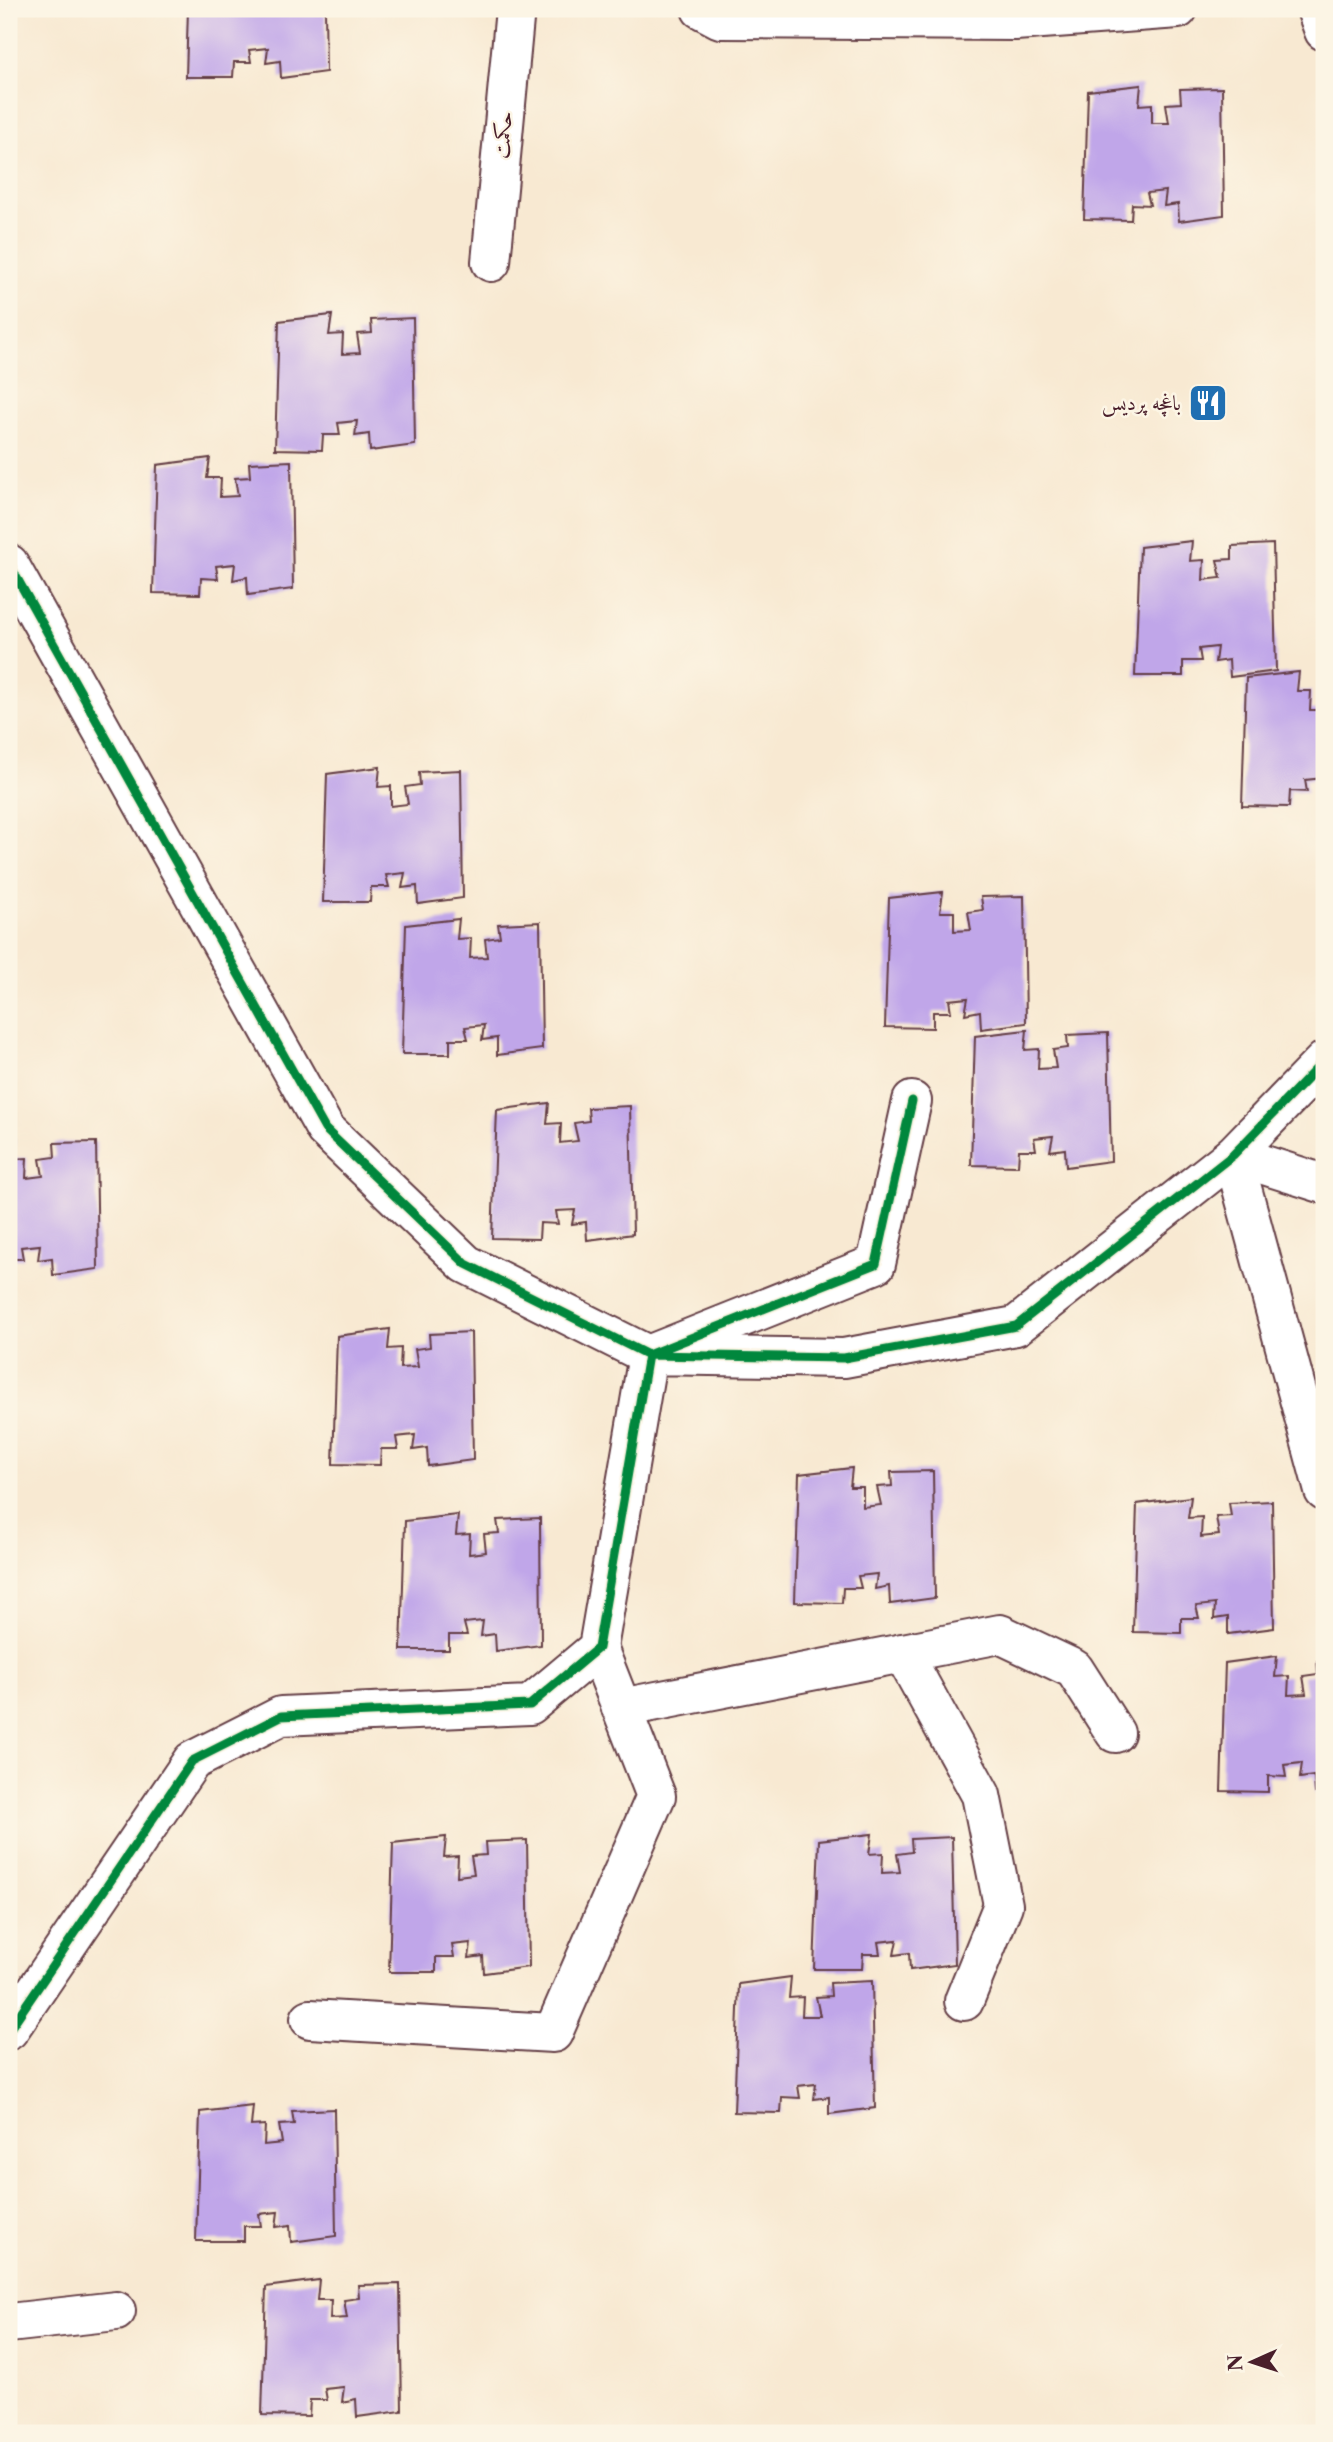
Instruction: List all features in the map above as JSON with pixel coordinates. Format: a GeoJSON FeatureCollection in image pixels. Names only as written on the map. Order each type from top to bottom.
{"type":"FeatureCollection","features":[{"type":"Feature","properties":{"kind":"street","name":"حکمت"},"geometry":{"type":"LineString","coordinates":[[491,262],[515,9]]}},
{"type":"Feature","properties":{"kind":"street"},"geometry":{"type":"LineString","coordinates":[[701,9],[720,19],[1002,21],[1178,9]]}},
{"type":"Feature","properties":{"kind":"street"},"geometry":{"type":"LineString","coordinates":[[1316,9],[1324,31]]}},
{"type":"Feature","properties":{"kind":"street"},"geometry":{"type":"LineString","coordinates":[[9,564],[325,1129],[466,1264],[648,1355],[844,1358],[1016,1326],[1233,1155],[1324,1061]]}},
{"type":"Feature","properties":{"kind":"street"},"geometry":{"type":"LineString","coordinates":[[648,1355],[876,1264],[912,1101]]}},
{"type":"Feature","properties":{"kind":"street"},"geometry":{"type":"LineString","coordinates":[[1233,1155],[1324,1184]]}},
{"type":"Feature","properties":{"kind":"street"},"geometry":{"type":"LineString","coordinates":[[1233,1155],[1324,1491]]}},
{"type":"Feature","properties":{"kind":"street"},"geometry":{"type":"LineString","coordinates":[[310,2019],[553,2033],[656,1796],[598,1648],[648,1355]]}},
{"type":"Feature","properties":{"kind":"street"},"geometry":{"type":"LineString","coordinates":[[621,1708],[1000,1634],[1074,1669],[1115,1733]]}},
{"type":"Feature","properties":{"kind":"street"},"geometry":{"type":"LineString","coordinates":[[9,2030],[192,1761],[281,1716],[530,1705],[598,1648]]}},
{"type":"Feature","properties":{"kind":"street"},"geometry":{"type":"LineString","coordinates":[[903,1653],[981,1795],[1003,1905],[964,2001]]}},
{"type":"Feature","properties":{"kind":"street"},"geometry":{"type":"LineString","coordinates":[[9,2323],[116,2311]]}},
{"type":"Feature","properties":{"kind":"building"},"geometry":{"type":"Polygon","coordinates":[[[188,9],[325,9],[326,72],[281,78],[280,61],[266,63],[268,48],[249,50],[251,62],[234,62],[233,77],[186,77],[188,9]]]}},
{"type":"Feature","properties":{"kind":"building"},"geometry":{"type":"Polygon","coordinates":[[[1141,85],[1139,105],[1152,104],[1152,123],[1169,123],[1166,104],[1181,103],[1180,89],[1222,88],[1224,215],[1179,221],[1178,204],[1164,206],[1166,191],[1147,193],[1150,205],[1132,204],[1131,220],[1084,219],[1088,91],[1141,85]]]}},
{"type":"Feature","properties":{"kind":"building"},"geometry":{"type":"Polygon","coordinates":[[[332,315],[329,335],[343,334],[342,354],[360,353],[357,334],[372,333],[371,320],[413,318],[415,445],[370,451],[369,434],[355,436],[357,421],[338,423],[340,435],[323,435],[322,450],[275,449],[279,321],[332,315]]]}},
{"type":"Feature","properties":{"kind":"building"},"geometry":{"type":"Polygon","coordinates":[[[210,458],[207,478],[221,478],[220,497],[238,496],[235,478],[250,477],[249,463],[291,461],[293,589],[248,595],[247,577],[233,580],[235,564],[216,566],[218,579],[201,578],[200,594],[153,593],[157,465],[210,458]]]}},
{"type":"Feature","properties":{"kind":"building"},"geometry":{"type":"Polygon","coordinates":[[[1192,541],[1190,561],[1204,560],[1203,580],[1221,578],[1217,560],[1232,559],[1232,546],[1273,544],[1276,671],[1230,677],[1229,660],[1215,662],[1217,647],[1199,649],[1201,661],[1183,661],[1183,676],[1135,676],[1140,547],[1192,541]]]}},
{"type":"Feature","properties":{"kind":"building"},"geometry":{"type":"Polygon","coordinates":[[[1299,672],[1297,691],[1311,691],[1310,710],[1324,710],[1324,778],[1305,780],[1307,792],[1290,791],[1289,807],[1242,806],[1246,678],[1299,672]]]}},
{"type":"Feature","properties":{"kind":"building"},"geometry":{"type":"Polygon","coordinates":[[[380,767],[378,787],[391,786],[391,806],[408,804],[405,787],[420,785],[419,772],[461,770],[463,898],[418,904],[417,886],[402,888],[405,873],[386,875],[389,887],[371,887],[370,902],[323,902],[327,774],[380,767]]]}},
{"type":"Feature","properties":{"kind":"building"},"geometry":{"type":"Polygon","coordinates":[[[943,892],[940,912],[954,912],[954,931],[971,930],[968,912],[983,910],[981,897],[1024,896],[1026,1023],[981,1029],[980,1011],[965,1014],[968,998],[949,1000],[951,1012],[933,1012],[933,1028],[885,1027],[889,898],[943,892]]]}},
{"type":"Feature","properties":{"kind":"building"},"geometry":{"type":"Polygon","coordinates":[[[459,919],[457,939],[471,938],[470,958],[487,957],[485,939],[500,937],[498,924],[540,922],[542,1049],[497,1055],[497,1038],[482,1040],[484,1025],[465,1027],[468,1039],[450,1039],[450,1054],[402,1054],[406,925],[459,919]]]}},
{"type":"Feature","properties":{"kind":"building"},"geometry":{"type":"Polygon","coordinates":[[[1027,1030],[1025,1050],[1039,1049],[1038,1069],[1056,1068],[1053,1050],[1068,1048],[1067,1035],[1108,1033],[1111,1161],[1066,1167],[1065,1149],[1050,1151],[1053,1136],[1034,1138],[1036,1150],[1019,1150],[1018,1166],[971,1165],[975,1036],[1027,1030]]]}},
{"type":"Feature","properties":{"kind":"building"},"geometry":{"type":"Polygon","coordinates":[[[549,1103],[547,1124],[561,1123],[560,1143],[578,1141],[574,1123],[589,1121],[588,1108],[630,1106],[633,1234],[587,1240],[586,1222],[572,1224],[575,1210],[556,1211],[558,1224],[540,1223],[539,1239],[492,1238],[497,1110],[549,1103]]]}},
{"type":"Feature","properties":{"kind":"building"},"geometry":{"type":"Polygon","coordinates":[[[9,1139],[15,1139],[13,1159],[27,1158],[26,1178],[43,1176],[40,1159],[55,1157],[54,1143],[96,1142],[98,1269],[53,1275],[52,1258],[38,1260],[40,1245],[21,1247],[23,1259],[9,1259],[9,1139]]]}},
{"type":"Feature","properties":{"kind":"building"},"geometry":{"type":"Polygon","coordinates":[[[390,1329],[388,1349],[401,1348],[400,1368],[418,1367],[415,1349],[430,1347],[429,1334],[471,1332],[473,1460],[428,1466],[427,1448],[413,1450],[415,1435],[396,1437],[398,1449],[381,1449],[380,1465],[333,1464],[337,1336],[390,1329]]]}},
{"type":"Feature","properties":{"kind":"building"},"geometry":{"type":"Polygon","coordinates":[[[852,1468],[850,1487],[863,1487],[863,1507],[881,1505],[877,1487],[892,1486],[891,1472],[933,1471],[935,1598],[890,1604],[889,1586],[875,1589],[877,1574],[858,1576],[861,1588],[843,1588],[842,1603],[795,1602],[799,1474],[852,1468]]]}},
{"type":"Feature","properties":{"kind":"building"},"geometry":{"type":"Polygon","coordinates":[[[1191,1497],[1188,1518],[1202,1517],[1201,1537],[1219,1535],[1216,1517],[1231,1516],[1229,1503],[1272,1501],[1274,1628],[1228,1634],[1228,1617],[1214,1619],[1215,1604],[1196,1606],[1199,1618],[1181,1618],[1181,1633],[1133,1632],[1137,1504],[1191,1497]]]}},
{"type":"Feature","properties":{"kind":"building"},"geometry":{"type":"Polygon","coordinates":[[[458,1515],[456,1535],[470,1534],[469,1554],[486,1552],[484,1534],[499,1533],[497,1520],[540,1518],[541,1645],[496,1651],[495,1634],[481,1636],[483,1621],[464,1623],[467,1635],[449,1635],[449,1650],[401,1650],[405,1521],[458,1515]]]}},
{"type":"Feature","properties":{"kind":"building"},"geometry":{"type":"Polygon","coordinates":[[[1277,1656],[1275,1677],[1289,1676],[1288,1695],[1306,1694],[1303,1676],[1318,1674],[1317,1661],[1324,1661],[1324,1792],[1315,1793],[1314,1776],[1300,1778],[1302,1763],[1284,1765],[1286,1777],[1268,1776],[1268,1792],[1221,1791],[1225,1663],[1277,1656]]]}},
{"type":"Feature","properties":{"kind":"building"},"geometry":{"type":"Polygon","coordinates":[[[872,1834],[869,1854],[883,1853],[882,1873],[900,1872],[897,1854],[912,1852],[911,1839],[952,1837],[955,1964],[910,1970],[909,1953],[894,1955],[897,1940],[878,1942],[880,1954],[863,1954],[862,1969],[814,1969],[819,1840],[872,1834]]]}},
{"type":"Feature","properties":{"kind":"building"},"geometry":{"type":"Polygon","coordinates":[[[446,1837],[444,1857],[458,1856],[457,1876],[474,1874],[471,1856],[486,1855],[485,1842],[527,1840],[529,1967],[484,1973],[483,1956],[469,1958],[471,1943],[452,1945],[454,1957],[436,1957],[436,1972],[389,1972],[393,1843],[446,1837]]]}},
{"type":"Feature","properties":{"kind":"building"},"geometry":{"type":"Polygon","coordinates":[[[791,1977],[789,1998],[803,1997],[802,2016],[820,2016],[816,1997],[831,1996],[830,1983],[872,1981],[875,2108],[829,2114],[829,2097],[814,2099],[816,2084],[798,2086],[800,2098],[782,2097],[781,2113],[734,2112],[739,1984],[791,1977]]]}},
{"type":"Feature","properties":{"kind":"building"},"geometry":{"type":"Polygon","coordinates":[[[253,2106],[251,2126],[265,2125],[264,2145],[282,2143],[279,2125],[294,2124],[292,2111],[334,2109],[336,2236],[291,2242],[290,2225],[276,2227],[278,2212],[259,2214],[261,2226],[244,2226],[244,2241],[196,2241],[200,2112],[253,2106]]]}},
{"type":"Feature","properties":{"kind":"building"},"geometry":{"type":"Polygon","coordinates":[[[319,2280],[317,2300],[331,2300],[330,2319],[347,2318],[344,2300],[359,2298],[358,2285],[400,2284],[402,2411],[357,2417],[356,2399],[342,2402],[344,2387],[325,2389],[327,2400],[310,2400],[309,2416],[262,2415],[266,2287],[319,2280]]]}},
{"type":"Feature","properties":{"kind":"cycle path"},"geometry":{"type":"LineString","coordinates":[[9,564],[325,1129],[466,1264],[648,1355],[876,1264],[912,1101]]}},
{"type":"Feature","properties":{"kind":"cycle path"},"geometry":{"type":"LineString","coordinates":[[9,2030],[192,1761],[281,1716],[530,1705],[598,1648],[648,1355],[844,1358],[1016,1326],[1233,1155],[1324,1061]]}},
{"type":"Feature","properties":{"kind":"place","name":"باغچه پردیس"},"geometry":{"type":"Point","coordinates":[1208,403]}}]}
